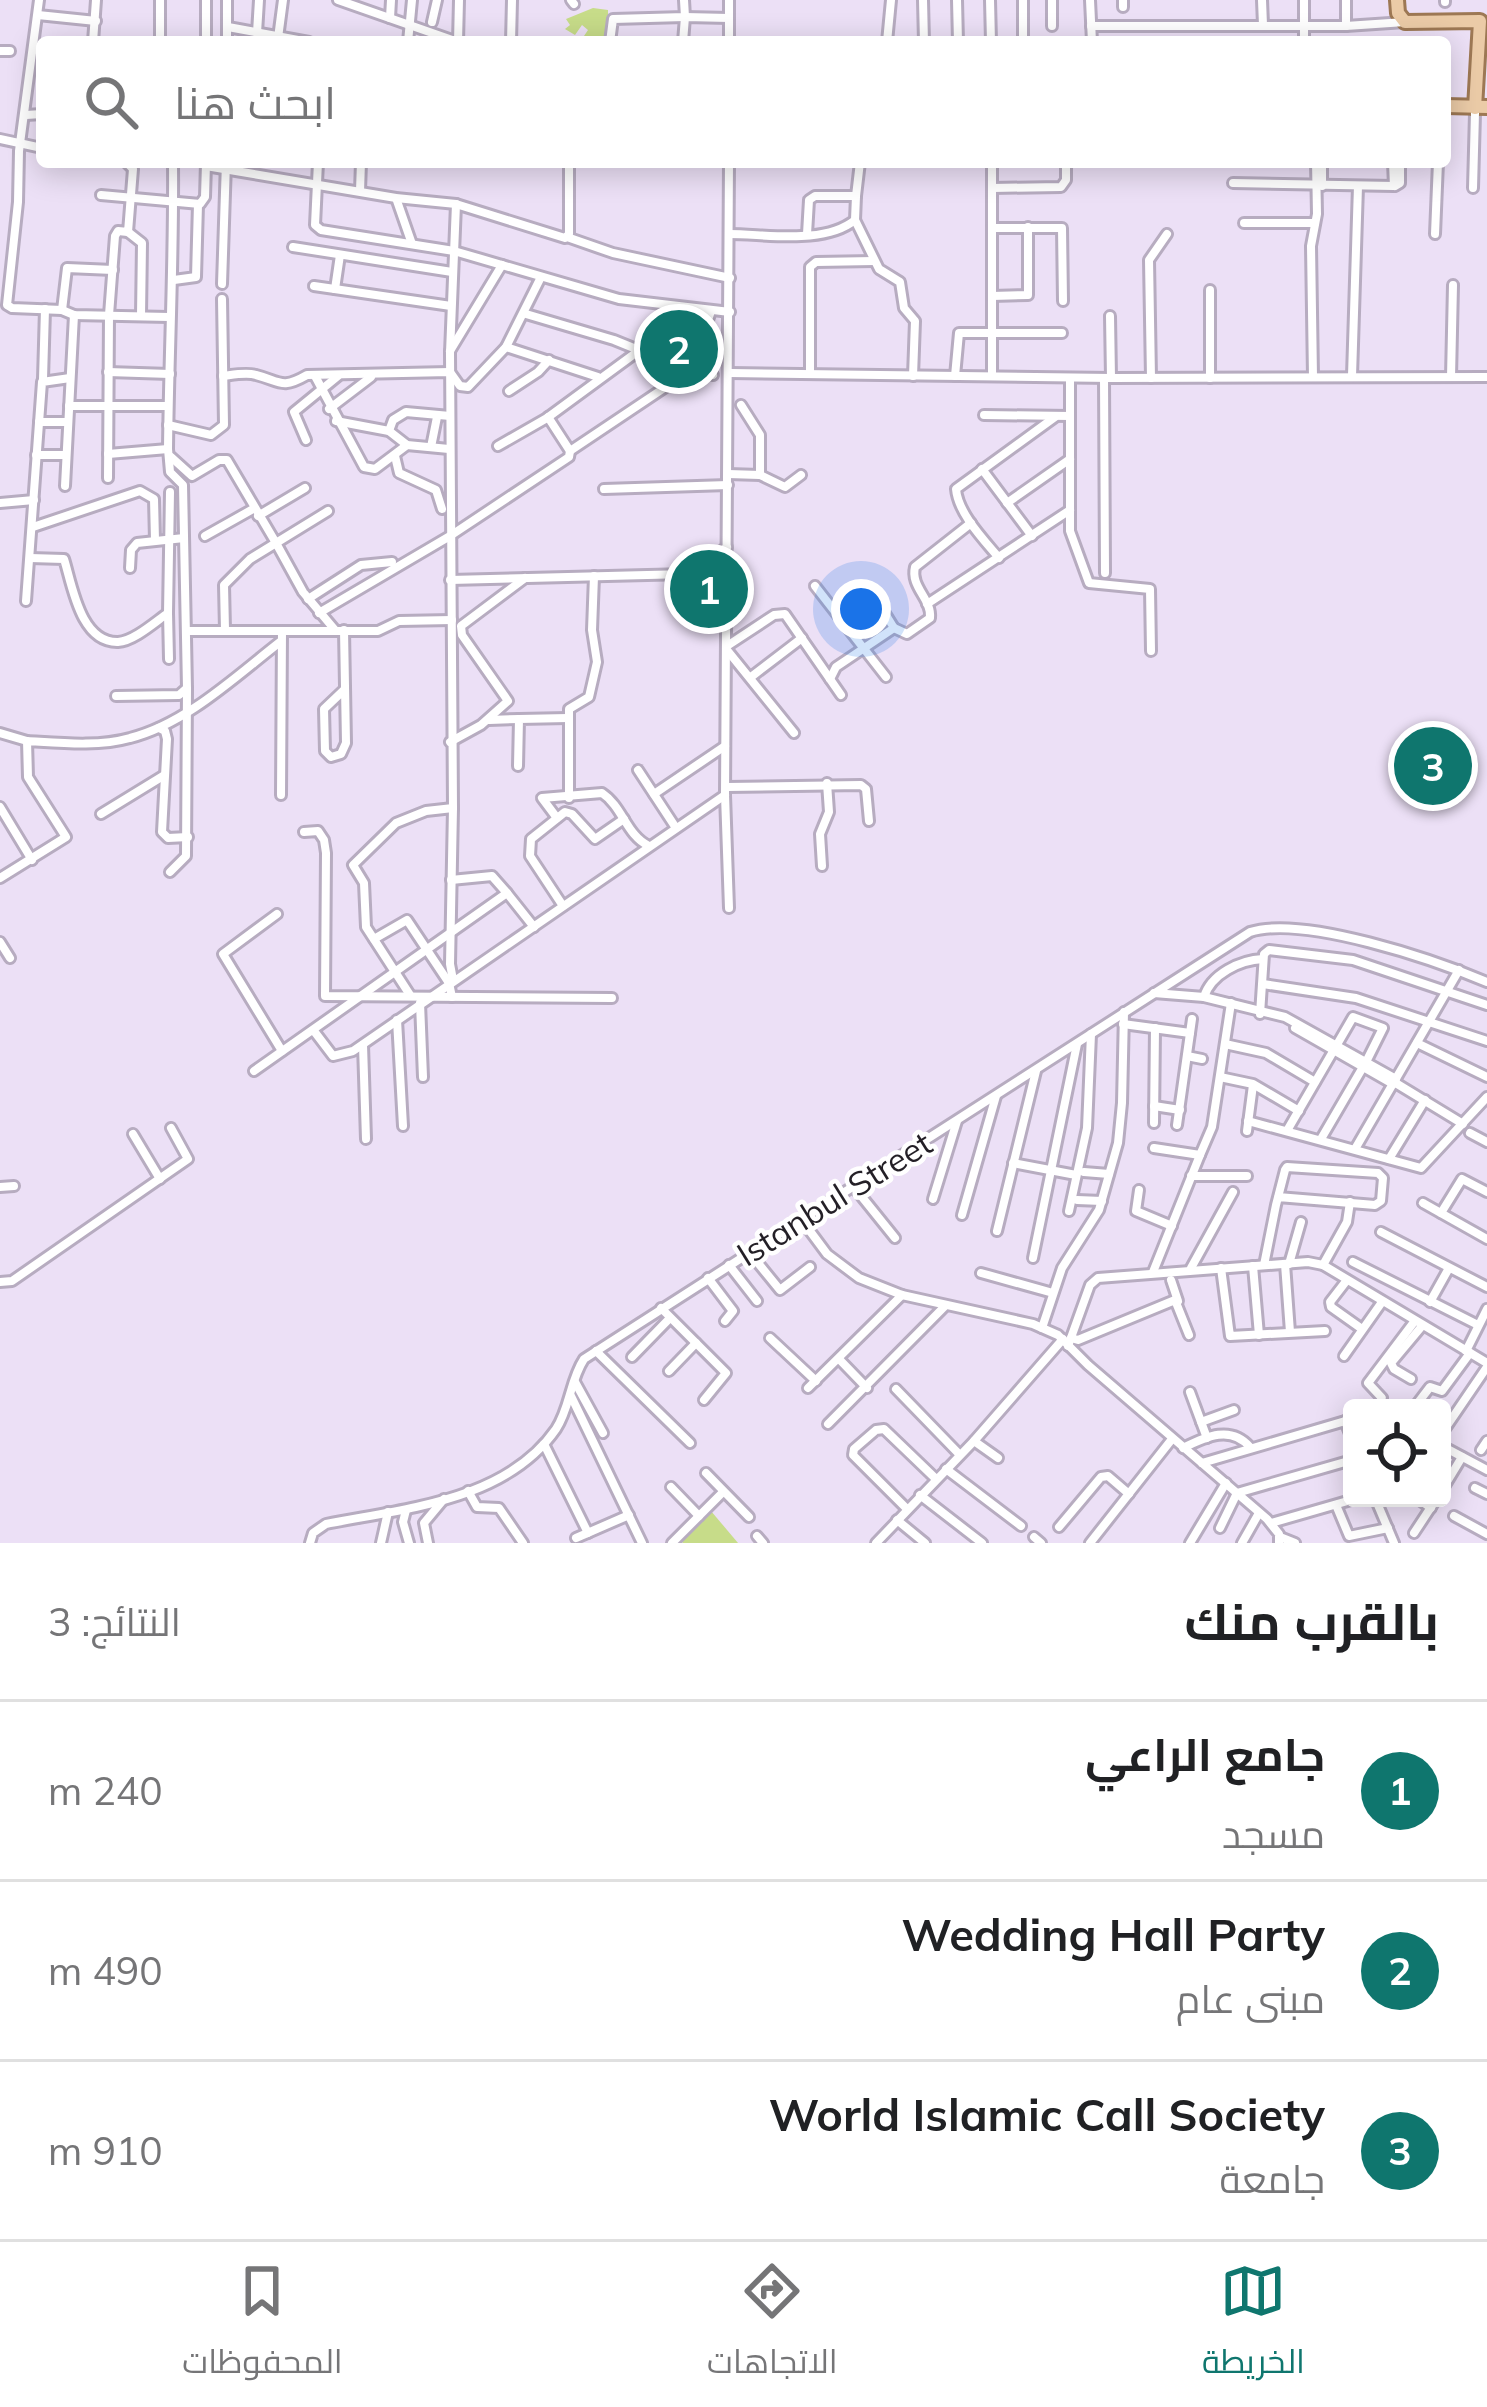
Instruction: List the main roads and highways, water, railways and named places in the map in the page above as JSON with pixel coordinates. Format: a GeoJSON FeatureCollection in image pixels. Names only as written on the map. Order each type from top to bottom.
{"type":"FeatureCollection","features":[{"type":"Feature","properties":{"kind":"main road"},"geometry":{"type":"LineString","coordinates":[[1397,0],[1398,13],[1406,22],[1480,21],[1481,110]]}},
{"type":"Feature","properties":{"kind":"place","name":"Wedding Hall Party"},"geometry":{"type":"Point","coordinates":[679,349]}},
{"type":"Feature","properties":{"kind":"place","name":"جامع الراعي"},"geometry":{"type":"Point","coordinates":[709,589]}},
{"type":"Feature","properties":{"kind":"place","name":"World Islamic Call Society"},"geometry":{"type":"Point","coordinates":[1433,766]}}]}
